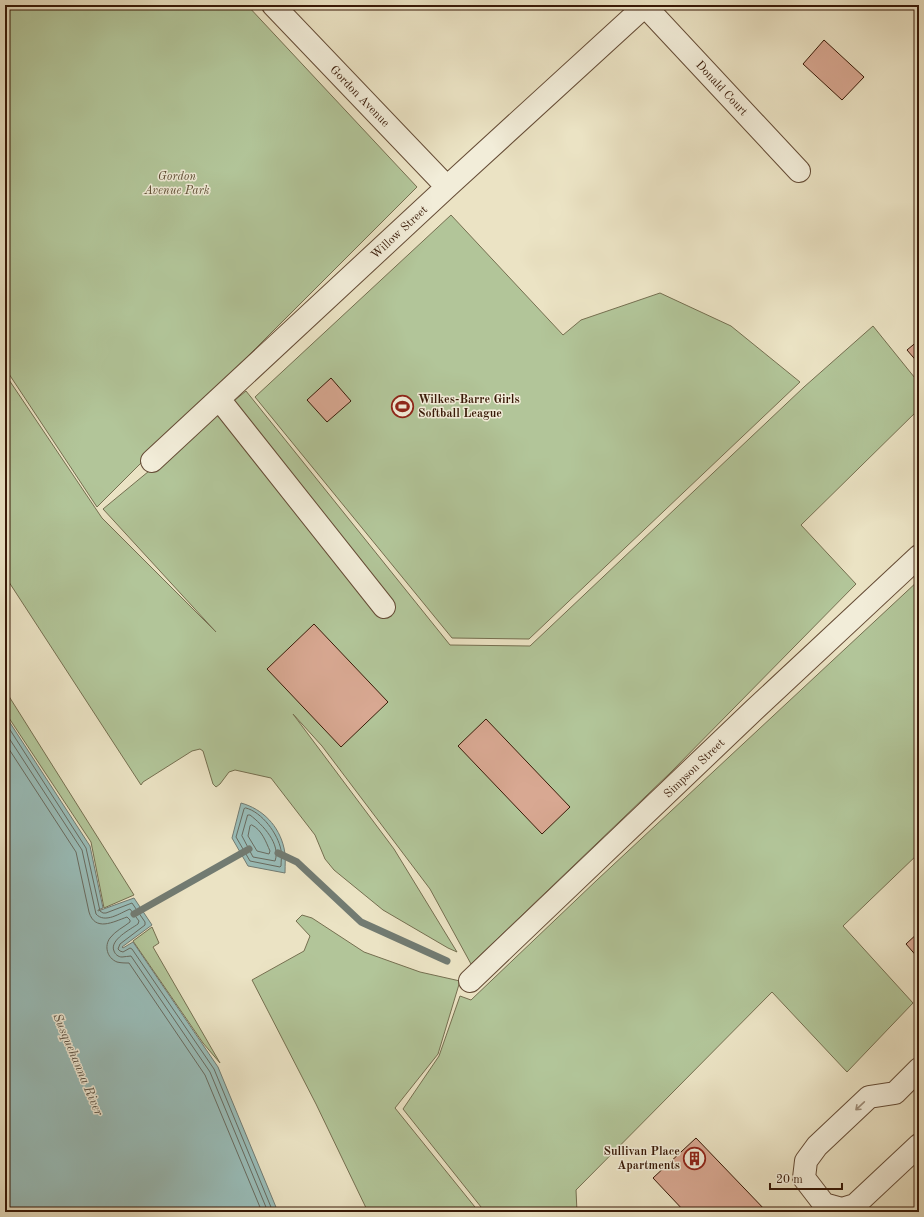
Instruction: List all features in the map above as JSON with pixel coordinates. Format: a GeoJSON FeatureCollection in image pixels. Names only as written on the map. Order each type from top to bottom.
{"type":"FeatureCollection","features":[{"type":"Feature","properties":{"kind":"street","name":"Gordon Avenue"},"geometry":{"type":"LineString","coordinates":[[273,5],[447,187]]}},
{"type":"Feature","properties":{"kind":"street","name":"Willow Street"},"geometry":{"type":"LineString","coordinates":[[152,460],[646,5]]}},
{"type":"Feature","properties":{"kind":"street","name":"Donald Court"},"geometry":{"type":"LineString","coordinates":[[646,5],[799,171]]}},
{"type":"Feature","properties":{"kind":"street"},"geometry":{"type":"LineString","coordinates":[[219,399],[384,607]]}},
{"type":"Feature","properties":{"kind":"street","name":"Simpson Street"},"geometry":{"type":"LineString","coordinates":[[470,981],[755,709],[919,556]]}},
{"type":"Feature","properties":{"kind":"street"},"geometry":{"type":"LineString","coordinates":[[919,1069],[895,1093],[870,1097],[817,1146],[806,1161],[804,1178],[824,1204],[842,1208],[855,1205],[919,1145]]}},
{"type":"Feature","properties":{"kind":"green space","name":"Gordon Avenue Park"},"geometry":{"type":"Polygon","coordinates":[[[5,5],[247,5],[417,187],[97,507],[5,368],[5,5]]]}},
{"type":"Feature","properties":{"kind":"green space"},"geometry":{"type":"Polygon","coordinates":[[[451,215],[563,335],[581,320],[660,293],[731,326],[800,382],[529,639],[452,638],[255,397],[451,215]]]}},
{"type":"Feature","properties":{"kind":"green space"},"geometry":{"type":"Polygon","coordinates":[[[873,326],[919,383],[919,409],[801,525],[856,584],[671,772],[471,964],[430,889],[322,746],[293,714],[394,849],[457,952],[383,910],[334,870],[325,859],[315,835],[271,778],[235,770],[229,772],[216,787],[213,784],[203,751],[200,749],[192,751],[143,782],[141,785],[5,576],[5,374],[102,518],[216,632],[103,509],[246,391],[450,645],[530,646],[804,387],[873,326]]]}},
{"type":"Feature","properties":{"kind":"green space"},"geometry":{"type":"Polygon","coordinates":[[[919,580],[919,853],[843,926],[913,1003],[847,1072],[772,992],[576,1190],[577,1212],[485,1212],[403,1109],[439,1056],[460,996],[471,1000],[597,880],[919,580]]]}},
{"type":"Feature","properties":{"kind":"green space"},"geometry":{"type":"Polygon","coordinates":[[[5,690],[134,895],[104,908],[91,842],[5,712],[5,690]]]}},
{"type":"Feature","properties":{"kind":"green space"},"geometry":{"type":"Polygon","coordinates":[[[302,915],[312,918],[364,952],[420,972],[460,981],[438,1054],[395,1108],[479,1212],[368,1212],[316,1104],[252,980],[304,951],[310,936],[296,921],[302,915]]]}},
{"type":"Feature","properties":{"kind":"green space"},"geometry":{"type":"Polygon","coordinates":[[[152,927],[159,943],[153,947],[220,1063],[203,1043],[133,941],[152,927]]]}},
{"type":"Feature","properties":{"kind":"water","name":"Susquehanna River"},"geometry":{"type":"Polygon","coordinates":[[[5,715],[90,846],[103,908],[98,911],[134,898],[152,925],[122,947],[123,948],[133,942],[218,1067],[278,1212],[11,1212],[5,1198],[5,715]]]}},
{"type":"Feature","properties":{"kind":"water"},"geometry":{"type":"Polygon","coordinates":[[[241,803],[256,809],[274,826],[282,840],[284,848],[285,873],[248,866],[232,838],[241,803]]]}},
{"type":"Feature","properties":{"kind":"building"},"geometry":{"type":"Polygon","coordinates":[[[824,40],[864,77],[842,100],[803,64],[824,40]]]}},
{"type":"Feature","properties":{"kind":"building"},"geometry":{"type":"Polygon","coordinates":[[[919,340],[919,364],[907,350],[919,340]]]}},
{"type":"Feature","properties":{"kind":"building"},"geometry":{"type":"Polygon","coordinates":[[[331,378],[351,401],[327,422],[307,400],[331,378]]]}},
{"type":"Feature","properties":{"kind":"building"},"geometry":{"type":"Polygon","coordinates":[[[314,624],[388,702],[341,747],[267,669],[314,624]]]}},
{"type":"Feature","properties":{"kind":"building"},"geometry":{"type":"Polygon","coordinates":[[[486,719],[570,807],[542,834],[458,746],[486,719]]]}},
{"type":"Feature","properties":{"kind":"building"},"geometry":{"type":"Polygon","coordinates":[[[919,932],[919,959],[906,944],[919,932]]]}},
{"type":"Feature","properties":{"kind":"building","name":"Sullivan Place Apartments"},"geometry":{"type":"Polygon","coordinates":[[[696,1138],[767,1212],[685,1212],[653,1178],[696,1138]]]}},
{"type":"Feature","properties":{"kind":"waterway"},"geometry":{"type":"LineString","coordinates":[[134,914],[249,849]]}},
{"type":"Feature","properties":{"kind":"waterway"},"geometry":{"type":"LineString","coordinates":[[278,853],[297,862],[361,922],[447,961]]}},
{"type":"Feature","properties":{"kind":"place","name":"Wilkes-Barre Girls Softball League"},"geometry":{"type":"Point","coordinates":[402,406]}},
{"type":"Feature","properties":{"kind":"place","name":"Sullivan Place Apartments"},"geometry":{"type":"Point","coordinates":[695,1158]}}]}
